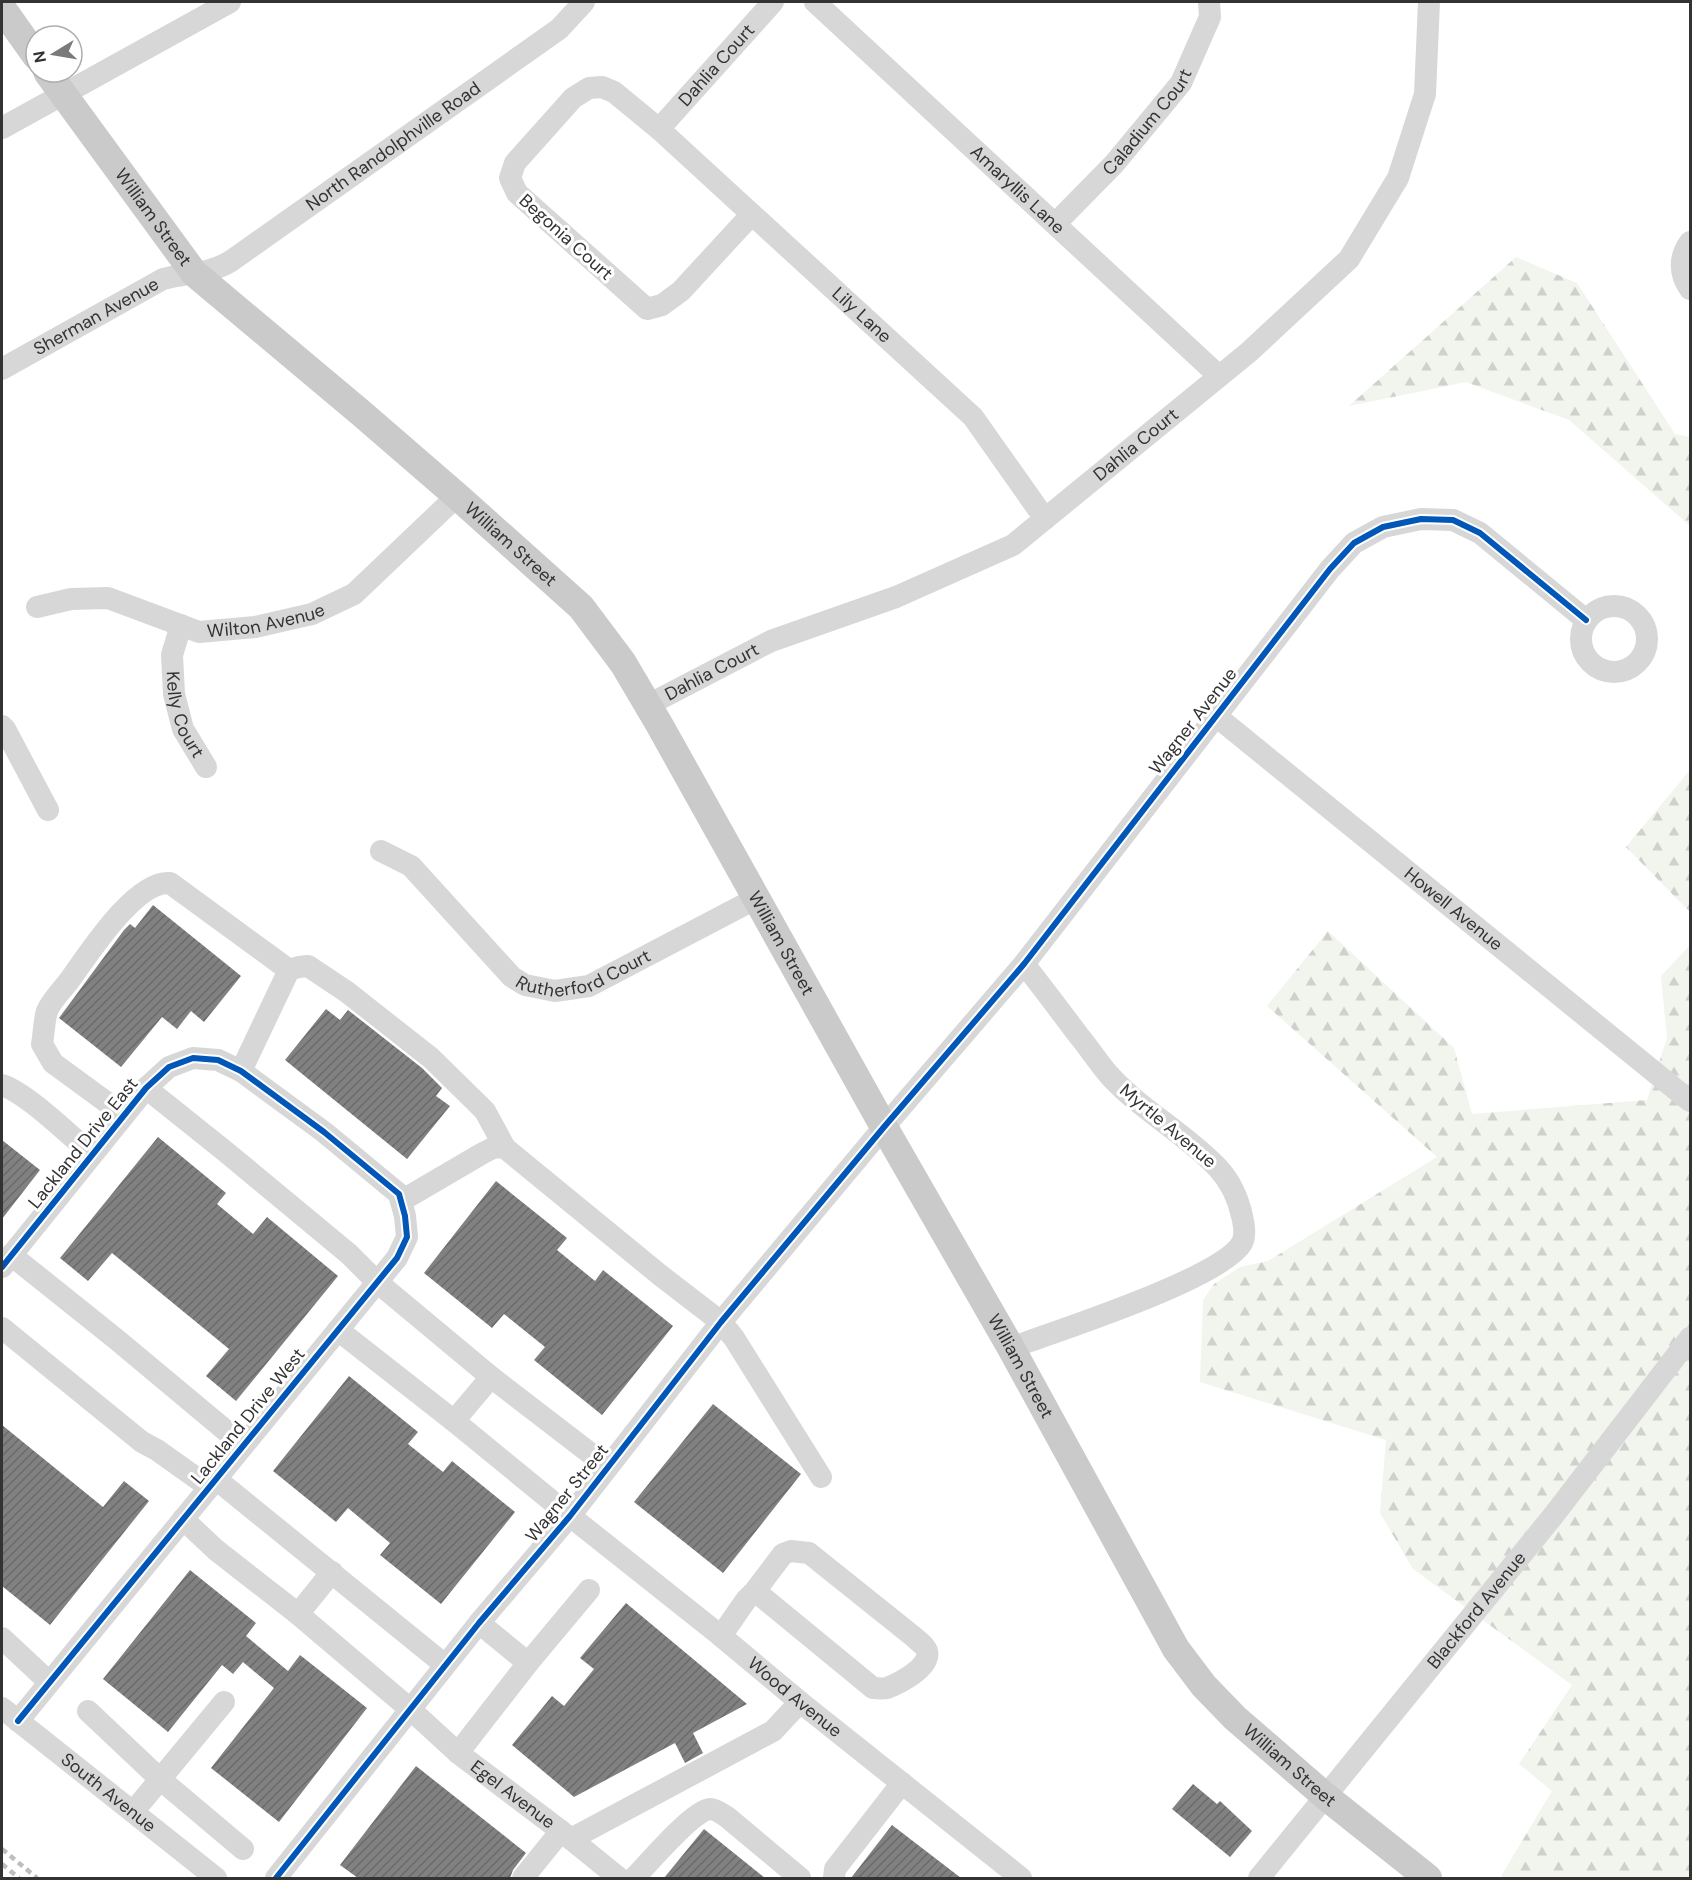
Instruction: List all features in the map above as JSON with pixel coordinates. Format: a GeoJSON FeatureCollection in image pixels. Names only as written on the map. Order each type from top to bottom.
{"type":"FeatureCollection","features":[{"type":"Feature","properties":{"kind":"main road"},"geometry":{"type":"LineString","coordinates":[[2,8],[24,39]]}},
{"type":"Feature","properties":{"kind":"main road","name":"William Street"},"geometry":{"type":"LineString","coordinates":[[56,84],[194,273],[361,413],[581,607],[623,663],[648,705],[755,899],[1011,1348],[1176,1649],[1204,1686],[1235,1718],[1325,1796],[1428,1878]]}},
{"type":"Feature","properties":{"kind":"street"},"geometry":{"type":"LineString","coordinates":[[84,70],[230,2]]}},
{"type":"Feature","properties":{"kind":"street","name":"North Randolphville Road"},"geometry":{"type":"LineString","coordinates":[[194,273],[219,268],[231,261],[559,29],[584,2]]}},
{"type":"Feature","properties":{"kind":"street","name":"Dahlia Court"},"geometry":{"type":"LineString","coordinates":[[659,129],[773,2]]}},
{"type":"Feature","properties":{"kind":"street","name":"Amaryllis Lane"},"geometry":{"type":"LineString","coordinates":[[815,2],[1219,376]]}},
{"type":"Feature","properties":{"kind":"street","name":"Caladium Court"},"geometry":{"type":"LineString","coordinates":[[1055,224],[1114,164],[1181,83],[1210,16],[1209,2]]}},
{"type":"Feature","properties":{"kind":"street","name":"Dahlia Court"},"geometry":{"type":"LineString","coordinates":[[648,705],[771,641],[896,597],[1013,545],[1249,351],[1349,259],[1398,178],[1425,94],[1429,2]]}},
{"type":"Feature","properties":{"kind":"street"},"geometry":{"type":"LineString","coordinates":[[2,128],[54,84]]}},
{"type":"Feature","properties":{"kind":"street","name":"Begonia Court"},"geometry":{"type":"LineString","coordinates":[[659,129],[614,92],[602,87],[589,88],[573,98],[515,163],[510,178],[517,192],[646,309],[662,305],[681,291],[752,214]]}},
{"type":"Feature","properties":{"kind":"street","name":"Lily Lane"},"geometry":{"type":"LineString","coordinates":[[659,129],[974,417],[1044,519]]}},
{"type":"Feature","properties":{"kind":"street"},"geometry":{"type":"LineString","coordinates":[[1690,242],[1685,250],[1682,265],[1684,280],[1690,289]]}},
{"type":"Feature","properties":{"kind":"street","name":"Sherman Avenue"},"geometry":{"type":"LineString","coordinates":[[2,369],[163,279],[194,273]]}},
{"type":"Feature","properties":{"kind":"street","name":"Wilton Avenue"},"geometry":{"type":"LineString","coordinates":[[38,607],[71,599],[108,598],[199,632],[255,627],[312,614],[354,594],[457,496]]}},
{"type":"Feature","properties":{"kind":"street","name":"Wagner Avenue"},"geometry":{"type":"LineString","coordinates":[[884,1127],[1024,963],[1330,569],[1354,543],[1383,527],[1421,519],[1453,520],[1480,533],[1586,621]]}},
{"type":"Feature","properties":{"kind":"street","name":"Kelly Court"},"geometry":{"type":"LineString","coordinates":[[181,625],[172,655],[174,694],[183,729],[206,767]]}},
{"type":"Feature","properties":{"kind":"street","name":"Howell Avenue"},"geometry":{"type":"LineString","coordinates":[[1216,717],[1690,1101]]}},
{"type":"Feature","properties":{"kind":"street"},"geometry":{"type":"LineString","coordinates":[[2,726],[6,729],[48,810]]}},
{"type":"Feature","properties":{"kind":"street","name":"Rutherford Court"},"geometry":{"type":"LineString","coordinates":[[381,851],[411,866],[512,977],[525,985],[555,991],[589,986],[755,899]]}},
{"type":"Feature","properties":{"kind":"street"},"geometry":{"type":"LineString","coordinates":[[124,1115],[53,1063],[42,1044],[48,1010],[96,943],[124,909],[149,888],[161,882],[170,883],[289,970],[308,966],[347,992],[431,1058],[485,1111],[505,1148],[721,1322],[734,1338],[821,1477]]}},
{"type":"Feature","properties":{"kind":"street","name":"Myrtle Avenue"},"geometry":{"type":"LineString","coordinates":[[1011,1348],[1141,1300],[1180,1283],[1218,1263],[1243,1242],[1245,1231],[1238,1201],[1218,1168],[1130,1097],[1108,1074],[1024,963]]}},
{"type":"Feature","properties":{"kind":"street"},"geometry":{"type":"LineString","coordinates":[[241,1071],[289,970]]}},
{"type":"Feature","properties":{"kind":"street","name":"Lackland Drive East"},"geometry":{"type":"LineString","coordinates":[[6,1261],[146,1088],[169,1067],[193,1058],[218,1060],[241,1071],[324,1132],[399,1194],[401,1201]]}},
{"type":"Feature","properties":{"kind":"street"},"geometry":{"type":"LineString","coordinates":[[2,1085],[12,1089],[33,1104],[92,1155]]}},
{"type":"Feature","properties":{"kind":"street"},"geometry":{"type":"LineString","coordinates":[[146,1088],[349,1254],[377,1282],[492,1377],[608,1467]]}},
{"type":"Feature","properties":{"kind":"street","name":"Wagner Street"},"geometry":{"type":"LineString","coordinates":[[287,1875],[410,1709],[570,1516],[721,1322],[884,1127]]}},
{"type":"Feature","properties":{"kind":"street"},"geometry":{"type":"LineString","coordinates":[[401,1201],[483,1153],[495,1147],[505,1148]]}},
{"type":"Feature","properties":{"kind":"street","name":"Lackland Drive West"},"geometry":{"type":"LineString","coordinates":[[10,1714],[49,1682],[396,1258],[407,1237],[401,1201]]}},
{"type":"Feature","properties":{"kind":"street"},"geometry":{"type":"LineString","coordinates":[[6,1261],[116,1339],[243,1445]]}},
{"type":"Feature","properties":{"kind":"street"},"geometry":{"type":"LineString","coordinates":[[2,1328],[142,1442],[213,1483],[332,1572],[446,1665]]}},
{"type":"Feature","properties":{"kind":"street","name":"Wood Avenue"},"geometry":{"type":"LineString","coordinates":[[338,1330],[1021,1878]]}},
{"type":"Feature","properties":{"kind":"street","name":"Blackford Avenue"},"geometry":{"type":"LineString","coordinates":[[1259,1878],[1552,1516],[1690,1338]]}},
{"type":"Feature","properties":{"kind":"street"},"geometry":{"type":"LineString","coordinates":[[454,1421],[492,1377]]}},
{"type":"Feature","properties":{"kind":"street","name":"Egel Avenue"},"geometry":{"type":"LineString","coordinates":[[183,1520],[216,1550],[298,1614],[458,1753],[619,1878]]}},
{"type":"Feature","properties":{"kind":"street"},"geometry":{"type":"LineString","coordinates":[[721,1636],[746,1600],[759,1594],[771,1568],[783,1554],[791,1551],[809,1553],[925,1647],[928,1654],[926,1660],[916,1672],[885,1689],[873,1688],[759,1594]]}},
{"type":"Feature","properties":{"kind":"street"},"geometry":{"type":"LineString","coordinates":[[298,1614],[332,1572]]}},
{"type":"Feature","properties":{"kind":"street"},"geometry":{"type":"LineString","coordinates":[[458,1753],[528,1663],[589,1590]]}},
{"type":"Feature","properties":{"kind":"street"},"geometry":{"type":"LineString","coordinates":[[479,1623],[528,1663]]}},
{"type":"Feature","properties":{"kind":"street"},"geometry":{"type":"LineString","coordinates":[[2,1638],[49,1682]]}},
{"type":"Feature","properties":{"kind":"street"},"geometry":{"type":"LineString","coordinates":[[133,1812],[224,1702]]}},
{"type":"Feature","properties":{"kind":"street"},"geometry":{"type":"LineString","coordinates":[[523,1878],[566,1835],[772,1731],[800,1702]]}},
{"type":"Feature","properties":{"kind":"street"},"geometry":{"type":"LineString","coordinates":[[88,1711],[160,1779],[243,1849]]}},
{"type":"Feature","properties":{"kind":"street","name":"South Avenue"},"geometry":{"type":"LineString","coordinates":[[10,1714],[216,1878]]}},
{"type":"Feature","properties":{"kind":"street"},"geometry":{"type":"LineString","coordinates":[[834,1878],[835,1869],[902,1783]]}},
{"type":"Feature","properties":{"kind":"street"},"geometry":{"type":"LineString","coordinates":[[634,1878],[687,1823],[709,1809],[717,1810],[727,1817],[800,1878]]}},
{"type":"Feature","properties":{"kind":"green space"},"geometry":{"type":"Polygon","coordinates":[[[1516,257],[1577,283],[1675,434],[1690,437],[1690,526],[1569,420],[1466,382],[1349,406],[1516,257]]]}},
{"type":"Feature","properties":{"kind":"green space"},"geometry":{"type":"Polygon","coordinates":[[[1690,770],[1690,912],[1626,847],[1690,770]]]}},
{"type":"Feature","properties":{"kind":"green space"},"geometry":{"type":"Polygon","coordinates":[[[1328,931],[1454,1048],[1472,1114],[1647,1100],[1667,1038],[1661,976],[1690,945],[1690,1878],[1500,1878],[1552,1791],[1519,1764],[1572,1685],[1413,1569],[1380,1513],[1386,1440],[1200,1382],[1203,1300],[1214,1284],[1240,1267],[1268,1261],[1437,1157],[1267,1006],[1328,931]]]}},
{"type":"Feature","properties":{"kind":"building"},"geometry":{"type":"Polygon","coordinates":[[[153,905],[241,976],[204,1022],[191,1011],[177,1029],[162,1017],[121,1067],[59,1018],[124,930],[130,924],[135,928],[153,905]]]}},
{"type":"Feature","properties":{"kind":"building"},"geometry":{"type":"Polygon","coordinates":[[[326,1009],[340,1020],[348,1010],[422,1068],[442,1088],[436,1096],[450,1106],[407,1159],[285,1060],[326,1009]]]}},
{"type":"Feature","properties":{"kind":"building"},"geometry":{"type":"Polygon","coordinates":[[[158,1137],[226,1193],[217,1204],[253,1234],[267,1217],[338,1276],[236,1401],[206,1376],[229,1349],[112,1253],[88,1281],[60,1258],[158,1137]]]}},
{"type":"Feature","properties":{"kind":"building"},"geometry":{"type":"Polygon","coordinates":[[[2,1140],[40,1170],[2,1219],[2,1140]]]}},
{"type":"Feature","properties":{"kind":"building"},"geometry":{"type":"Polygon","coordinates":[[[496,1181],[567,1238],[557,1250],[595,1281],[603,1270],[673,1326],[602,1415],[534,1360],[545,1347],[504,1314],[492,1328],[424,1273],[496,1181]]]}},
{"type":"Feature","properties":{"kind":"building"},"geometry":{"type":"Polygon","coordinates":[[[349,1376],[418,1432],[408,1444],[443,1472],[452,1461],[515,1512],[441,1604],[380,1555],[390,1543],[348,1508],[336,1522],[273,1471],[349,1376]]]}},
{"type":"Feature","properties":{"kind":"building"},"geometry":{"type":"Polygon","coordinates":[[[713,1404],[801,1474],[723,1573],[634,1502],[713,1404]]]}},
{"type":"Feature","properties":{"kind":"building"},"geometry":{"type":"Polygon","coordinates":[[[2,1425],[103,1507],[124,1481],[149,1501],[50,1625],[2,1586],[2,1425]]]}},
{"type":"Feature","properties":{"kind":"building"},"geometry":{"type":"Polygon","coordinates":[[[190,1570],[256,1623],[246,1636],[288,1671],[300,1655],[367,1708],[279,1822],[211,1768],[274,1688],[243,1662],[233,1674],[222,1665],[168,1732],[103,1679],[190,1570]]]}},
{"type":"Feature","properties":{"kind":"building"},"geometry":{"type":"Polygon","coordinates":[[[626,1603],[747,1704],[693,1733],[703,1753],[685,1763],[675,1743],[574,1797],[512,1745],[552,1696],[564,1706],[594,1669],[580,1658],[626,1603]]]}},
{"type":"Feature","properties":{"kind":"building"},"geometry":{"type":"Polygon","coordinates":[[[416,1766],[526,1853],[510,1878],[358,1878],[340,1865],[416,1766]]]}},
{"type":"Feature","properties":{"kind":"building"},"geometry":{"type":"Polygon","coordinates":[[[1193,1784],[1217,1804],[1220,1801],[1252,1831],[1230,1857],[1172,1809],[1193,1784]]]}},
{"type":"Feature","properties":{"kind":"building"},"geometry":{"type":"Polygon","coordinates":[[[892,1825],[961,1878],[851,1878],[892,1825]]]}},
{"type":"Feature","properties":{"kind":"building"},"geometry":{"type":"Polygon","coordinates":[[[704,1829],[765,1878],[664,1878],[704,1829]]]}},
{"type":"Feature","properties":{"kind":"railway"},"geometry":{"type":"LineString","coordinates":[[2,1849],[37,1878]]}},
{"type":"Feature","properties":{"kind":"railway"},"geometry":{"type":"LineString","coordinates":[[2,1864],[19,1878]]}},
{"type":"Feature","properties":{"kind":"cycle path"},"geometry":{"type":"LineString","coordinates":[[276,1878],[479,1623],[570,1516],[721,1322],[1024,964],[1330,569],[1354,543],[1383,527],[1421,519],[1453,520],[1480,533],[1586,620]]}},
{"type":"Feature","properties":{"kind":"cycle path"},"geometry":{"type":"LineString","coordinates":[[2,1267],[146,1088],[169,1067],[193,1058],[218,1060],[241,1071],[324,1132],[399,1194],[405,1216],[407,1237],[397,1258],[18,1721]]}}]}
